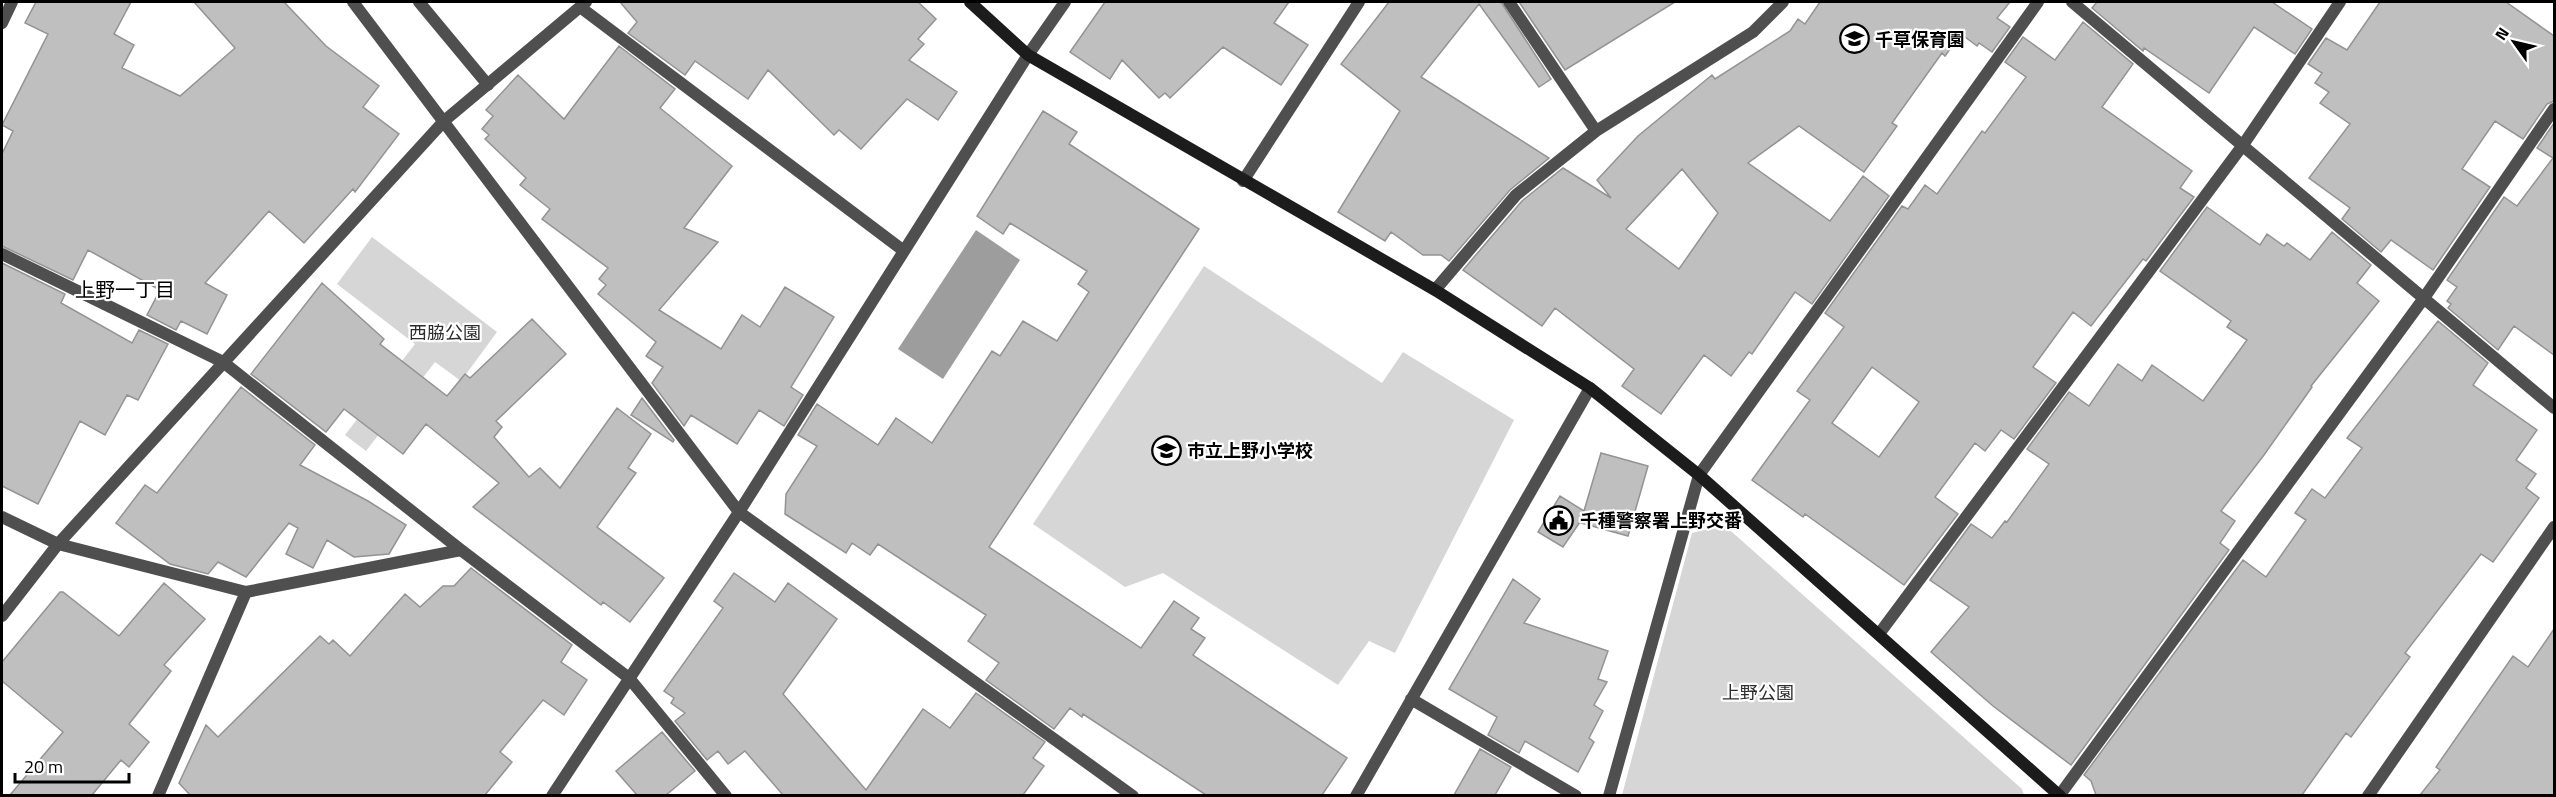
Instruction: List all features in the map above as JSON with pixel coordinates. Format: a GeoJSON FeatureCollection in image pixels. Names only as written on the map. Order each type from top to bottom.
{"type":"FeatureCollection","features":[{"type":"Feature","properties":{"kind":"street"},"geometry":{"type":"LineString","coordinates":[[2,23],[12,2]]}},
{"type":"Feature","properties":{"kind":"street"},"geometry":{"type":"LineString","coordinates":[[353,2],[739,512],[1133,795]]}},
{"type":"Feature","properties":{"kind":"street"},"geometry":{"type":"LineString","coordinates":[[419,2],[488,85]]}},
{"type":"Feature","properties":{"kind":"street"},"geometry":{"type":"LineString","coordinates":[[970,2],[1028,55],[1435,290],[1590,388],[1699,475],[2059,795],[2424,298],[2554,109]]}},
{"type":"Feature","properties":{"kind":"street"},"geometry":{"type":"LineString","coordinates":[[552,795],[739,512],[1028,55],[1065,2]]}},
{"type":"Feature","properties":{"kind":"street"},"geometry":{"type":"LineString","coordinates":[[1243,181],[1359,2]]}},
{"type":"Feature","properties":{"kind":"street"},"geometry":{"type":"LineString","coordinates":[[1509,2],[1596,131]]}},
{"type":"Feature","properties":{"kind":"street"},"geometry":{"type":"LineString","coordinates":[[1435,290],[1516,195],[1596,131],[1753,32],[1783,2]]}},
{"type":"Feature","properties":{"kind":"street"},"geometry":{"type":"LineString","coordinates":[[1609,795],[1699,475],[2038,2]]}},
{"type":"Feature","properties":{"kind":"street"},"geometry":{"type":"LineString","coordinates":[[2072,2],[2554,408]]}},
{"type":"Feature","properties":{"kind":"street"},"geometry":{"type":"LineString","coordinates":[[1879,634],[2243,146],[2340,2]]}},
{"type":"Feature","properties":{"kind":"street"},"geometry":{"type":"LineString","coordinates":[[2,616],[58,544],[444,121],[583,4],[904,251]]}},
{"type":"Feature","properties":{"kind":"street"},"geometry":{"type":"LineString","coordinates":[[2,254],[223,362],[461,550],[629,678],[726,795]]}},
{"type":"Feature","properties":{"kind":"street"},"geometry":{"type":"LineString","coordinates":[[1356,795],[1590,388]]}},
{"type":"Feature","properties":{"kind":"street"},"geometry":{"type":"LineString","coordinates":[[2,517],[58,544],[246,592],[461,550]]}},
{"type":"Feature","properties":{"kind":"street"},"geometry":{"type":"LineString","coordinates":[[2368,795],[2554,527]]}},
{"type":"Feature","properties":{"kind":"street"},"geometry":{"type":"LineString","coordinates":[[158,795],[246,592]]}},
{"type":"Feature","properties":{"kind":"street"},"geometry":{"type":"LineString","coordinates":[[1411,699],[1576,795]]}},
{"type":"Feature","properties":{"kind":"green space","name":"西脇公園"},"geometry":{"type":"Polygon","coordinates":[[[372,237],[497,332],[461,381],[435,362],[366,451],[345,435],[415,344],[337,284],[372,237]]]}},
{"type":"Feature","properties":{"kind":"green space"},"geometry":{"type":"Polygon","coordinates":[[[1204,266],[1382,383],[1403,352],[1514,420],[1395,653],[1369,641],[1338,685],[1163,573],[1125,587],[1033,524],[1204,266]]]}},
{"type":"Feature","properties":{"kind":"green space","name":"上野公園"},"geometry":{"type":"Polygon","coordinates":[[[1724,525],[2022,789],[2024,795],[1622,795],[1692,533],[1724,525]]]}},
{"type":"Feature","properties":{"kind":"shaded area"},"geometry":{"type":"Polygon","coordinates":[[[976,230],[1020,260],[943,379],[898,349],[976,230]]]}},
{"type":"Feature","properties":{"kind":"building"},"geometry":{"type":"Polygon","coordinates":[[[36,2],[131,2],[114,34],[134,45],[122,68],[180,96],[235,48],[194,2],[284,2],[326,46],[379,86],[363,107],[399,134],[355,192],[353,189],[304,243],[269,211],[205,283],[227,295],[207,334],[181,321],[176,330],[147,315],[160,290],[88,250],[73,280],[2,246],[2,154],[13,131],[2,125],[48,34],[25,23],[36,2]]]}},
{"type":"Feature","properties":{"kind":"building"},"geometry":{"type":"Polygon","coordinates":[[[620,2],[918,2],[936,19],[918,39],[924,44],[909,60],[957,92],[938,120],[907,99],[861,149],[839,130],[834,135],[768,70],[748,99],[695,61],[685,75],[628,33],[637,22],[620,2]]]}},
{"type":"Feature","properties":{"kind":"building"},"geometry":{"type":"Polygon","coordinates":[[[1105,2],[1289,2],[1274,23],[1308,45],[1281,85],[1223,47],[1170,98],[1165,93],[1159,98],[1122,60],[1110,79],[1070,52],[1105,2]]]}},
{"type":"Feature","properties":{"kind":"building"},"geometry":{"type":"Polygon","coordinates":[[[1389,2],[1501,2],[1551,79],[1539,87],[1479,4],[1421,77],[1549,158],[1510,190],[1449,261],[1441,255],[1423,255],[1391,232],[1385,241],[1338,212],[1400,111],[1341,64],[1389,2]]]}},
{"type":"Feature","properties":{"kind":"building"},"geometry":{"type":"Polygon","coordinates":[[[1519,2],[1675,2],[1565,70],[1519,2]]]}},
{"type":"Feature","properties":{"kind":"building"},"geometry":{"type":"Polygon","coordinates":[[[1820,2],[2010,2],[1997,18],[2010,27],[1992,52],[1979,43],[1977,46],[1961,34],[1945,56],[1942,53],[1892,123],[1897,126],[1864,172],[1799,126],[1748,163],[1830,221],[1863,176],[1889,196],[1812,304],[1795,292],[1752,354],[1749,352],[1731,376],[1704,355],[1661,414],[1622,386],[1634,369],[1555,308],[1542,326],[1463,270],[1522,201],[1563,168],[1611,198],[1597,180],[1638,136],[1712,75],[1715,79],[1790,31],[1798,19],[1805,24],[1820,2]],[[1682,169],[1626,229],[1679,269],[1718,213],[1682,169]]]}},
{"type":"Feature","properties":{"kind":"building"},"geometry":{"type":"Polygon","coordinates":[[[2097,2],[2272,2],[2312,29],[2295,54],[2254,27],[2209,93],[2144,48],[2143,51],[2092,8],[2097,2]]]}},
{"type":"Feature","properties":{"kind":"building"},"geometry":{"type":"Polygon","coordinates":[[[2380,2],[2506,2],[2554,36],[2554,101],[2547,104],[2523,139],[2495,121],[2462,169],[2490,187],[2433,270],[2391,240],[2381,252],[2342,219],[2350,208],[2309,178],[2350,124],[2320,103],[2329,92],[2315,83],[2322,73],[2308,64],[2326,38],[2347,50],[2380,2]]]}},
{"type":"Feature","properties":{"kind":"building"},"geometry":{"type":"Polygon","coordinates":[[[2083,22],[2133,64],[2102,107],[2192,171],[2180,188],[2194,197],[2146,261],[2143,259],[2091,326],[2073,312],[2033,367],[2056,383],[2014,439],[2001,430],[1985,451],[1975,443],[1935,497],[1958,514],[1904,585],[1805,514],[1803,517],[1752,480],[1810,400],[1797,391],[1844,327],[1825,313],[1902,206],[1908,209],[1925,185],[1937,194],[1982,131],[1985,133],[2026,77],[2005,62],[2023,37],[2055,60],[2083,22]],[[1872,367],[1832,423],[1879,457],[1919,402],[1872,367]]]}},
{"type":"Feature","properties":{"kind":"building"},"geometry":{"type":"Polygon","coordinates":[[[619,46],[675,89],[660,108],[732,166],[684,228],[718,242],[659,310],[721,349],[742,315],[760,327],[785,287],[834,317],[791,387],[803,395],[784,426],[759,410],[737,444],[691,415],[684,426],[652,383],[663,367],[646,356],[656,342],[598,294],[606,285],[599,279],[608,268],[542,219],[550,209],[520,185],[526,178],[485,139],[489,135],[482,129],[493,116],[486,110],[518,75],[564,119],[619,46]]]}},
{"type":"Feature","properties":{"kind":"building"},"geometry":{"type":"Polygon","coordinates":[[[1043,111],[1077,132],[1069,144],[1199,229],[989,547],[1141,648],[1174,601],[1199,618],[1191,629],[1205,638],[1193,655],[1347,758],[1322,795],[1206,795],[1083,714],[1082,717],[1070,708],[1054,729],[986,680],[999,663],[968,641],[986,615],[878,544],[870,555],[852,543],[846,553],[785,514],[786,494],[817,446],[798,435],[817,404],[878,445],[896,418],[932,443],[992,351],[1000,356],[1023,321],[1057,341],[1089,292],[1078,284],[1087,271],[1010,223],[1003,234],[977,216],[1043,111]]]}},
{"type":"Feature","properties":{"kind":"building"},"geometry":{"type":"Polygon","coordinates":[[[2554,123],[2554,355],[2514,326],[2498,350],[2448,308],[2451,304],[2447,301],[2457,287],[2447,280],[2504,197],[2517,206],[2553,158],[2537,148],[2554,123]]]}},
{"type":"Feature","properties":{"kind":"building"},"geometry":{"type":"Polygon","coordinates":[[[2207,207],[2260,245],[2267,234],[2284,246],[2287,243],[2310,260],[2332,232],[2371,265],[2357,283],[2379,301],[2311,386],[2264,455],[2221,511],[2235,521],[2220,543],[2229,550],[2071,765],[1993,706],[1931,652],[1969,607],[1930,580],[1971,524],[1992,538],[2005,521],[2007,522],[2049,464],[2027,449],[2069,392],[2089,406],[2118,364],[2142,381],[2152,365],[2203,401],[2247,340],[2227,327],[2231,321],[2160,271],[2207,207]]]}},
{"type":"Feature","properties":{"kind":"building"},"geometry":{"type":"Polygon","coordinates":[[[2,263],[65,294],[61,303],[132,343],[139,330],[168,344],[138,400],[127,395],[105,435],[80,421],[38,504],[2,486],[2,263]]]}},
{"type":"Feature","properties":{"kind":"building"},"geometry":{"type":"Polygon","coordinates":[[[322,283],[384,339],[380,344],[447,396],[465,374],[470,378],[532,319],[566,354],[496,421],[502,427],[494,437],[529,477],[540,468],[560,488],[617,408],[651,434],[628,468],[636,473],[597,527],[664,578],[630,622],[603,602],[601,605],[473,507],[499,483],[426,424],[403,454],[344,409],[326,432],[251,374],[322,283]]]}},
{"type":"Feature","properties":{"kind":"building"},"geometry":{"type":"Polygon","coordinates":[[[2438,321],[2488,363],[2473,385],[2537,430],[2516,460],[2536,474],[2526,488],[2539,498],[2493,562],[2481,554],[2405,653],[2410,657],[2351,737],[2346,733],[2302,795],[2096,795],[2091,781],[2084,775],[2243,560],[2266,577],[2306,520],[2295,513],[2312,489],[2325,498],[2362,448],[2347,438],[2438,321]]]}},
{"type":"Feature","properties":{"kind":"building"},"geometry":{"type":"Polygon","coordinates":[[[241,387],[315,445],[300,465],[368,501],[406,525],[389,554],[354,557],[327,540],[313,568],[286,554],[298,528],[289,523],[246,577],[218,562],[208,574],[170,564],[116,523],[145,485],[157,493],[241,387]]]}},
{"type":"Feature","properties":{"kind":"building"},"geometry":{"type":"Polygon","coordinates":[[[642,398],[674,440],[673,442],[631,415],[642,398]]]}},
{"type":"Feature","properties":{"kind":"building"},"geometry":{"type":"Polygon","coordinates":[[[1601,453],[1648,466],[1628,536],[1581,523],[1582,519],[1563,547],[1538,532],[1560,496],[1584,511],[1601,453]]]}},
{"type":"Feature","properties":{"kind":"building"},"geometry":{"type":"Polygon","coordinates":[[[471,568],[572,645],[561,662],[587,680],[564,715],[543,700],[500,752],[512,762],[485,795],[190,795],[179,783],[206,725],[218,737],[320,636],[329,644],[333,640],[350,656],[405,594],[420,607],[443,586],[454,586],[471,568]]]}},
{"type":"Feature","properties":{"kind":"building"},"geometry":{"type":"Polygon","coordinates":[[[734,573],[775,602],[788,583],[837,619],[783,694],[866,790],[923,709],[950,728],[976,693],[1045,742],[1033,758],[1044,766],[1023,795],[783,795],[745,751],[728,764],[718,751],[707,760],[675,721],[685,713],[671,703],[674,698],[664,691],[723,608],[714,601],[734,573]]]}},
{"type":"Feature","properties":{"kind":"building"},"geometry":{"type":"Polygon","coordinates":[[[1513,579],[1540,599],[1524,623],[1608,651],[1598,679],[1607,682],[1594,705],[1603,711],[1589,738],[1594,742],[1578,772],[1525,741],[1519,753],[1488,735],[1497,717],[1449,689],[1513,579]]]}},
{"type":"Feature","properties":{"kind":"building"},"geometry":{"type":"Polygon","coordinates":[[[164,583],[205,619],[164,665],[171,671],[129,724],[149,742],[129,767],[121,760],[92,795],[10,795],[63,732],[2,681],[2,662],[60,592],[119,636],[164,583]]]}},
{"type":"Feature","properties":{"kind":"building"},"geometry":{"type":"Polygon","coordinates":[[[2554,629],[2554,795],[2420,795],[2440,770],[2436,767],[2513,656],[2528,667],[2554,629]]]}},
{"type":"Feature","properties":{"kind":"building"},"geometry":{"type":"Polygon","coordinates":[[[662,732],[695,771],[666,795],[637,795],[616,771],[662,732]]]}},
{"type":"Feature","properties":{"kind":"building"},"geometry":{"type":"Polygon","coordinates":[[[1480,749],[1511,767],[1495,795],[1454,795],[1480,749]]]}},
{"type":"Feature","properties":{"kind":"place","name":"千草保育園"},"geometry":{"type":"Point","coordinates":[1854,39]}},
{"type":"Feature","properties":{"kind":"place","name":"市立上野小学校"},"geometry":{"type":"Point","coordinates":[1166,450]}},
{"type":"Feature","properties":{"kind":"place","name":"千種警察署上野交番"},"geometry":{"type":"Point","coordinates":[1559,520]}},
{"type":"Feature","properties":{"kind":"district","name":"上野一丁目"},"geometry":{"type":"Point","coordinates":[125,289]}}]}
